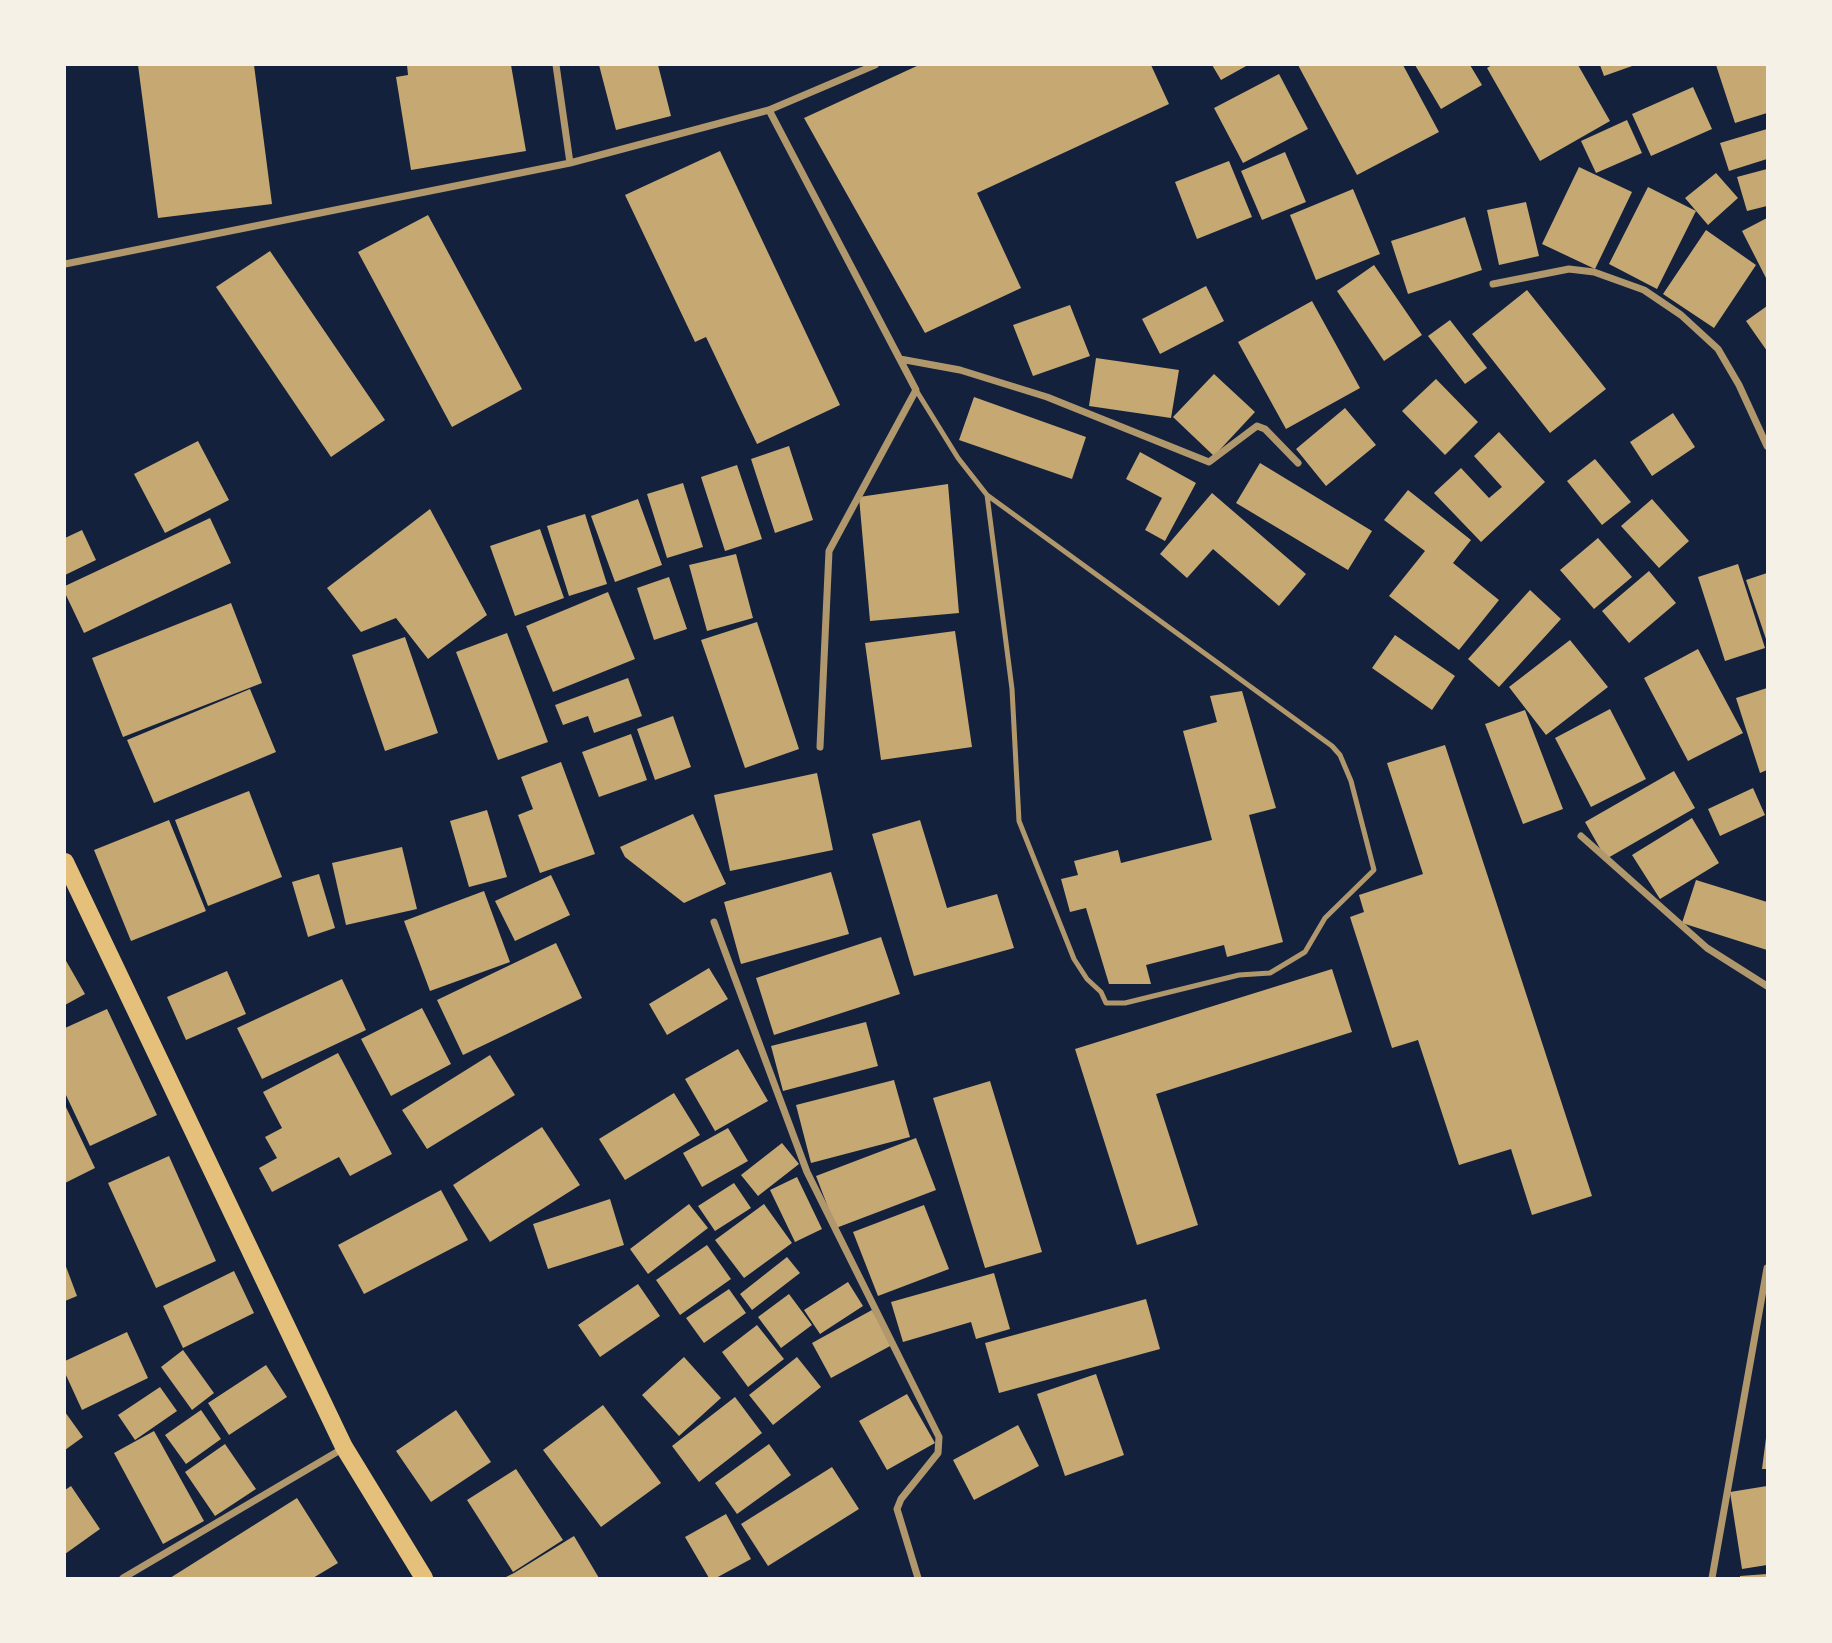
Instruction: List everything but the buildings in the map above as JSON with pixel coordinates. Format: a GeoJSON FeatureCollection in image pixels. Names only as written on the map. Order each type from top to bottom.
{"type":"FeatureCollection","features":[{"type":"Feature","properties":{"kind":"main road"},"geometry":{"type":"LineString","coordinates":[[65,862],[344,1447],[424,1578]]}},
{"type":"Feature","properties":{"kind":"street"},"geometry":{"type":"LineString","coordinates":[[556,65],[570,163]]}},
{"type":"Feature","properties":{"kind":"street"},"geometry":{"type":"LineString","coordinates":[[65,264],[570,163],[769,110],[875,65]]}},
{"type":"Feature","properties":{"kind":"street"},"geometry":{"type":"LineString","coordinates":[[769,110],[916,390],[829,551],[820,747]]}},
{"type":"Feature","properties":{"kind":"street"},"geometry":{"type":"LineString","coordinates":[[1493,284],[1569,270],[1594,272],[1644,290],[1681,316],[1718,349],[1739,385],[1767,446]]}},
{"type":"Feature","properties":{"kind":"street"},"geometry":{"type":"LineString","coordinates":[[900,359],[960,370],[1047,397],[1209,462],[1257,426],[1265,429],[1298,463]]}},
{"type":"Feature","properties":{"kind":"street"},"geometry":{"type":"LineString","coordinates":[[1581,836],[1707,948],[1767,986]]}},
{"type":"Feature","properties":{"kind":"street"},"geometry":{"type":"LineString","coordinates":[[714,922],[807,1172],[939,1437],[938,1454],[901,1499],[897,1509],[918,1578]]}},
{"type":"Feature","properties":{"kind":"street"},"geometry":{"type":"LineString","coordinates":[[1712,1578],[1767,1268]]}},
{"type":"Feature","properties":{"kind":"street"},"geometry":{"type":"LineString","coordinates":[[123,1578],[344,1447]]}},
{"type":"Feature","properties":{"kind":"lane"},"geometry":{"type":"LineString","coordinates":[[916,390],[958,458],[987,495],[1332,746],[1340,755],[1351,781],[1374,870],[1325,918],[1305,952],[1270,973],[1239,975],[1125,1003],[1106,1003],[1101,992],[1087,979],[1074,959],[1019,821],[1012,689],[987,495]]}}]}
